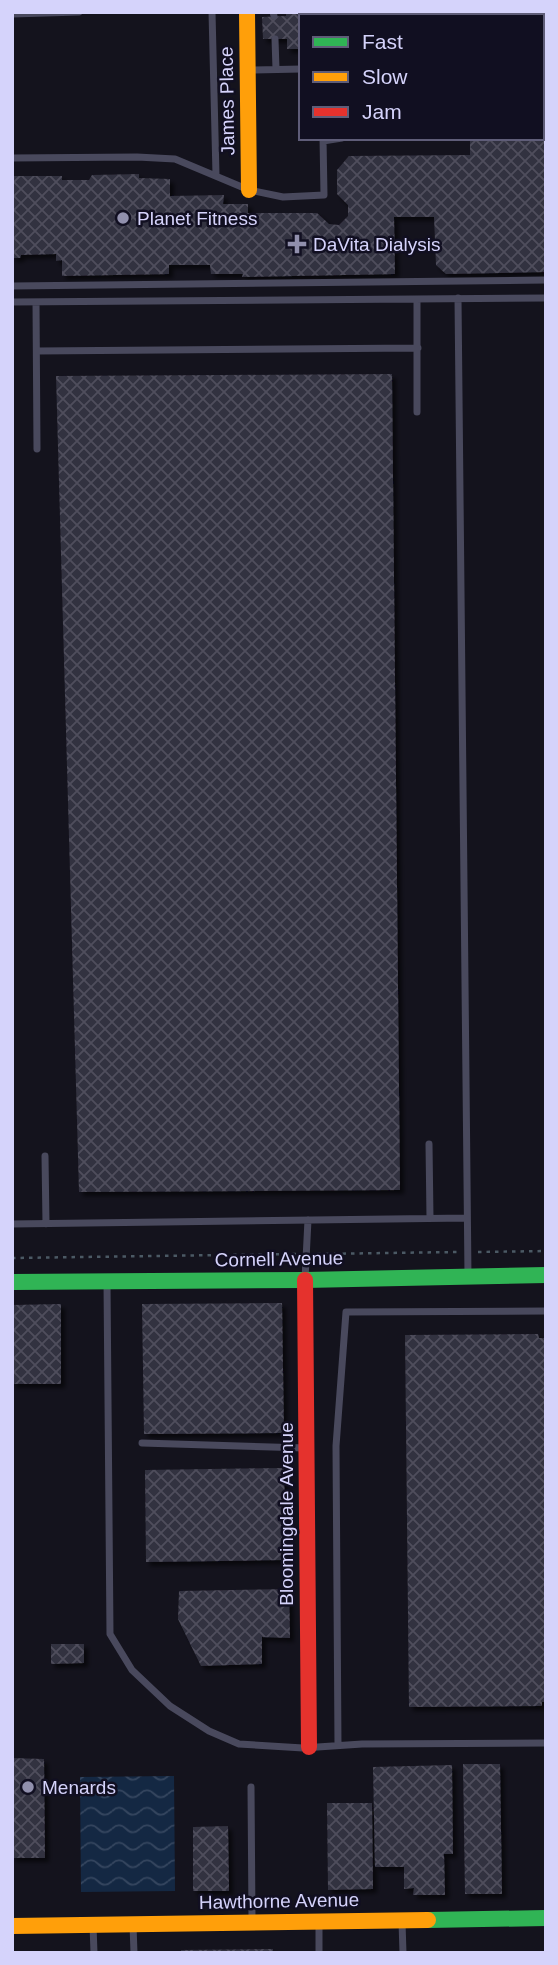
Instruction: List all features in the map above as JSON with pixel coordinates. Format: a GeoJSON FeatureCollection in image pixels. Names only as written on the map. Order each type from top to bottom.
{"type":"FeatureCollection","features":[{"type":"Feature","properties":{"kind":"street","name":"James Place"},"geometry":{"type":"LineString","coordinates":[[247,12],[249,190]]}},
{"type":"Feature","properties":{"kind":"street","name":"Cornell Avenue"},"geometry":{"type":"LineString","coordinates":[[12,1282],[546,1275]]}},
{"type":"Feature","properties":{"kind":"street","name":"Bloomingdale Avenue"},"geometry":{"type":"LineString","coordinates":[[305,1280],[309,1747]]}},
{"type":"Feature","properties":{"kind":"street","name":"Hawthorne Avenue"},"geometry":{"type":"LineString","coordinates":[[12,1926],[546,1918]]}},
{"type":"Feature","properties":{"kind":"lane"},"geometry":{"type":"LineString","coordinates":[[12,14],[79,12]]}},
{"type":"Feature","properties":{"kind":"lane"},"geometry":{"type":"LineString","coordinates":[[212,12],[216,175]]}},
{"type":"Feature","properties":{"kind":"lane"},"geometry":{"type":"LineString","coordinates":[[275,39],[276,69]]}},
{"type":"Feature","properties":{"kind":"lane"},"geometry":{"type":"LineString","coordinates":[[247,70],[299,69]]}},
{"type":"Feature","properties":{"kind":"lane"},"geometry":{"type":"LineString","coordinates":[[12,159],[175,159],[249,190],[283,197],[324,195],[323,140]]}},
{"type":"Feature","properties":{"kind":"lane"},"geometry":{"type":"LineString","coordinates":[[12,286],[546,280]]}},
{"type":"Feature","properties":{"kind":"lane"},"geometry":{"type":"LineString","coordinates":[[458,298],[468,1277]]}},
{"type":"Feature","properties":{"kind":"lane"},"geometry":{"type":"LineString","coordinates":[[12,302],[546,298]]}},
{"type":"Feature","properties":{"kind":"lane"},"geometry":{"type":"LineString","coordinates":[[417,299],[418,412]]}},
{"type":"Feature","properties":{"kind":"lane"},"geometry":{"type":"LineString","coordinates":[[36,302],[37,449]]}},
{"type":"Feature","properties":{"kind":"lane"},"geometry":{"type":"LineString","coordinates":[[37,351],[418,348]]}},
{"type":"Feature","properties":{"kind":"lane"},"geometry":{"type":"LineString","coordinates":[[429,1144],[430,1219]]}},
{"type":"Feature","properties":{"kind":"lane"},"geometry":{"type":"LineString","coordinates":[[45,1156],[46,1224]]}},
{"type":"Feature","properties":{"kind":"lane"},"geometry":{"type":"LineString","coordinates":[[12,1224],[467,1218]]}},
{"type":"Feature","properties":{"kind":"lane"},"geometry":{"type":"LineString","coordinates":[[305,1280],[308,1220]]}},
{"type":"Feature","properties":{"kind":"lane"},"geometry":{"type":"LineString","coordinates":[[107,1281],[110,1633],[132,1670],[170,1706],[209,1731],[239,1744],[309,1747],[546,1744]]}},
{"type":"Feature","properties":{"kind":"lane"},"geometry":{"type":"LineString","coordinates":[[338,1745],[335,1446],[346,1312],[546,1311]]}},
{"type":"Feature","properties":{"kind":"lane"},"geometry":{"type":"LineString","coordinates":[[142,1443],[307,1448]]}},
{"type":"Feature","properties":{"kind":"lane"},"geometry":{"type":"LineString","coordinates":[[251,1787],[252,1922]]}},
{"type":"Feature","properties":{"kind":"lane"},"geometry":{"type":"LineString","coordinates":[[402,1920],[403,1953]]}},
{"type":"Feature","properties":{"kind":"lane"},"geometry":{"type":"LineString","coordinates":[[319,1922],[319,1953]]}},
{"type":"Feature","properties":{"kind":"lane"},"geometry":{"type":"LineString","coordinates":[[133,1924],[134,1953]]}},
{"type":"Feature","properties":{"kind":"lane"},"geometry":{"type":"LineString","coordinates":[[93,1925],[94,1953]]}},
{"type":"Feature","properties":{"kind":"path"},"geometry":{"type":"LineString","coordinates":[[12,1258],[546,1251]]}},
{"type":"Feature","properties":{"kind":"water"},"geometry":{"type":"Polygon","coordinates":[[[174,1776],[175,1891],[81,1892],[80,1777],[174,1776]]]}},
{"type":"Feature","properties":{"kind":"building"},"geometry":{"type":"Polygon","coordinates":[[[286,12],[329,12],[299,14],[299,49],[287,49],[287,39],[263,39],[262,17],[286,16],[286,12]]]}},
{"type":"Feature","properties":{"kind":"building"},"geometry":{"type":"Polygon","coordinates":[[[546,131],[546,272],[446,274],[436,265],[434,217],[394,217],[395,274],[242,277],[243,274],[211,274],[210,265],[169,265],[169,274],[62,276],[62,260],[56,261],[56,254],[21,255],[20,258],[12,258],[12,176],[62,176],[62,180],[89,180],[92,175],[139,174],[139,178],[170,179],[170,196],[224,195],[223,204],[248,204],[248,213],[317,213],[329,224],[339,225],[348,216],[348,205],[337,194],[337,170],[349,156],[470,155],[470,140],[544,140],[546,131]]]}},
{"type":"Feature","properties":{"kind":"building"},"geometry":{"type":"Polygon","coordinates":[[[392,374],[400,1190],[79,1192],[56,376],[392,374]]]}},
{"type":"Feature","properties":{"kind":"building"},"geometry":{"type":"Polygon","coordinates":[[[282,1303],[284,1433],[144,1434],[142,1304],[282,1303]]]}},
{"type":"Feature","properties":{"kind":"building"},"geometry":{"type":"Polygon","coordinates":[[[61,1304],[61,1384],[12,1384],[12,1305],[61,1304]]]}},
{"type":"Feature","properties":{"kind":"building"},"geometry":{"type":"Polygon","coordinates":[[[538,1334],[539,1338],[546,1338],[546,1702],[542,1702],[542,1706],[409,1707],[405,1335],[538,1334]]]}},
{"type":"Feature","properties":{"kind":"building"},"geometry":{"type":"Polygon","coordinates":[[[284,1468],[286,1560],[146,1562],[145,1470],[284,1468]]]}},
{"type":"Feature","properties":{"kind":"building"},"geometry":{"type":"Polygon","coordinates":[[[289,1589],[290,1638],[262,1637],[262,1664],[201,1666],[178,1619],[179,1591],[289,1589]]]}},
{"type":"Feature","properties":{"kind":"building"},"geometry":{"type":"Polygon","coordinates":[[[51,1644],[84,1644],[84,1663],[51,1664],[51,1644]]]}},
{"type":"Feature","properties":{"kind":"building","name":"Menards"},"geometry":{"type":"Polygon","coordinates":[[[12,1758],[44,1759],[45,1858],[12,1858],[12,1758]]]}},
{"type":"Feature","properties":{"kind":"building"},"geometry":{"type":"Polygon","coordinates":[[[463,1764],[500,1764],[502,1894],[465,1894],[463,1764]]]}},
{"type":"Feature","properties":{"kind":"building"},"geometry":{"type":"Polygon","coordinates":[[[452,1765],[453,1854],[444,1854],[445,1895],[413,1895],[414,1888],[404,1889],[404,1867],[375,1867],[373,1767],[452,1765]]]}},
{"type":"Feature","properties":{"kind":"building"},"geometry":{"type":"Polygon","coordinates":[[[327,1803],[372,1803],[373,1889],[328,1890],[327,1803]]]}},
{"type":"Feature","properties":{"kind":"building"},"geometry":{"type":"Polygon","coordinates":[[[228,1826],[229,1891],[193,1891],[193,1827],[228,1826]]]}},
{"type":"Feature","properties":{"kind":"building"},"geometry":{"type":"Polygon","coordinates":[[[273,1949],[273,1953],[181,1953],[181,1950],[273,1949]]]}},
{"type":"Feature","properties":{"kind":"traffic: fast"},"geometry":{"type":"LineString","coordinates":[[12,1282],[546,1275]]}},
{"type":"Feature","properties":{"kind":"traffic: fast"},"geometry":{"type":"LineString","coordinates":[[428,1920],[546,1918]]}},
{"type":"Feature","properties":{"kind":"traffic: slow"},"geometry":{"type":"LineString","coordinates":[[247,12],[249,190]]}},
{"type":"Feature","properties":{"kind":"traffic: slow"},"geometry":{"type":"LineString","coordinates":[[12,1926],[428,1920]]}},
{"type":"Feature","properties":{"kind":"traffic: jam"},"geometry":{"type":"LineString","coordinates":[[305,1280],[309,1747]]}},
{"type":"Feature","properties":{"kind":"place","name":"Planet Fitness"},"geometry":{"type":"Point","coordinates":[123,218]}},
{"type":"Feature","properties":{"kind":"place","name":"DaVita Dialysis"},"geometry":{"type":"Point","coordinates":[297,244]}},
{"type":"Feature","properties":{"kind":"place","name":"Menards"},"geometry":{"type":"Point","coordinates":[28,1787]}}]}
